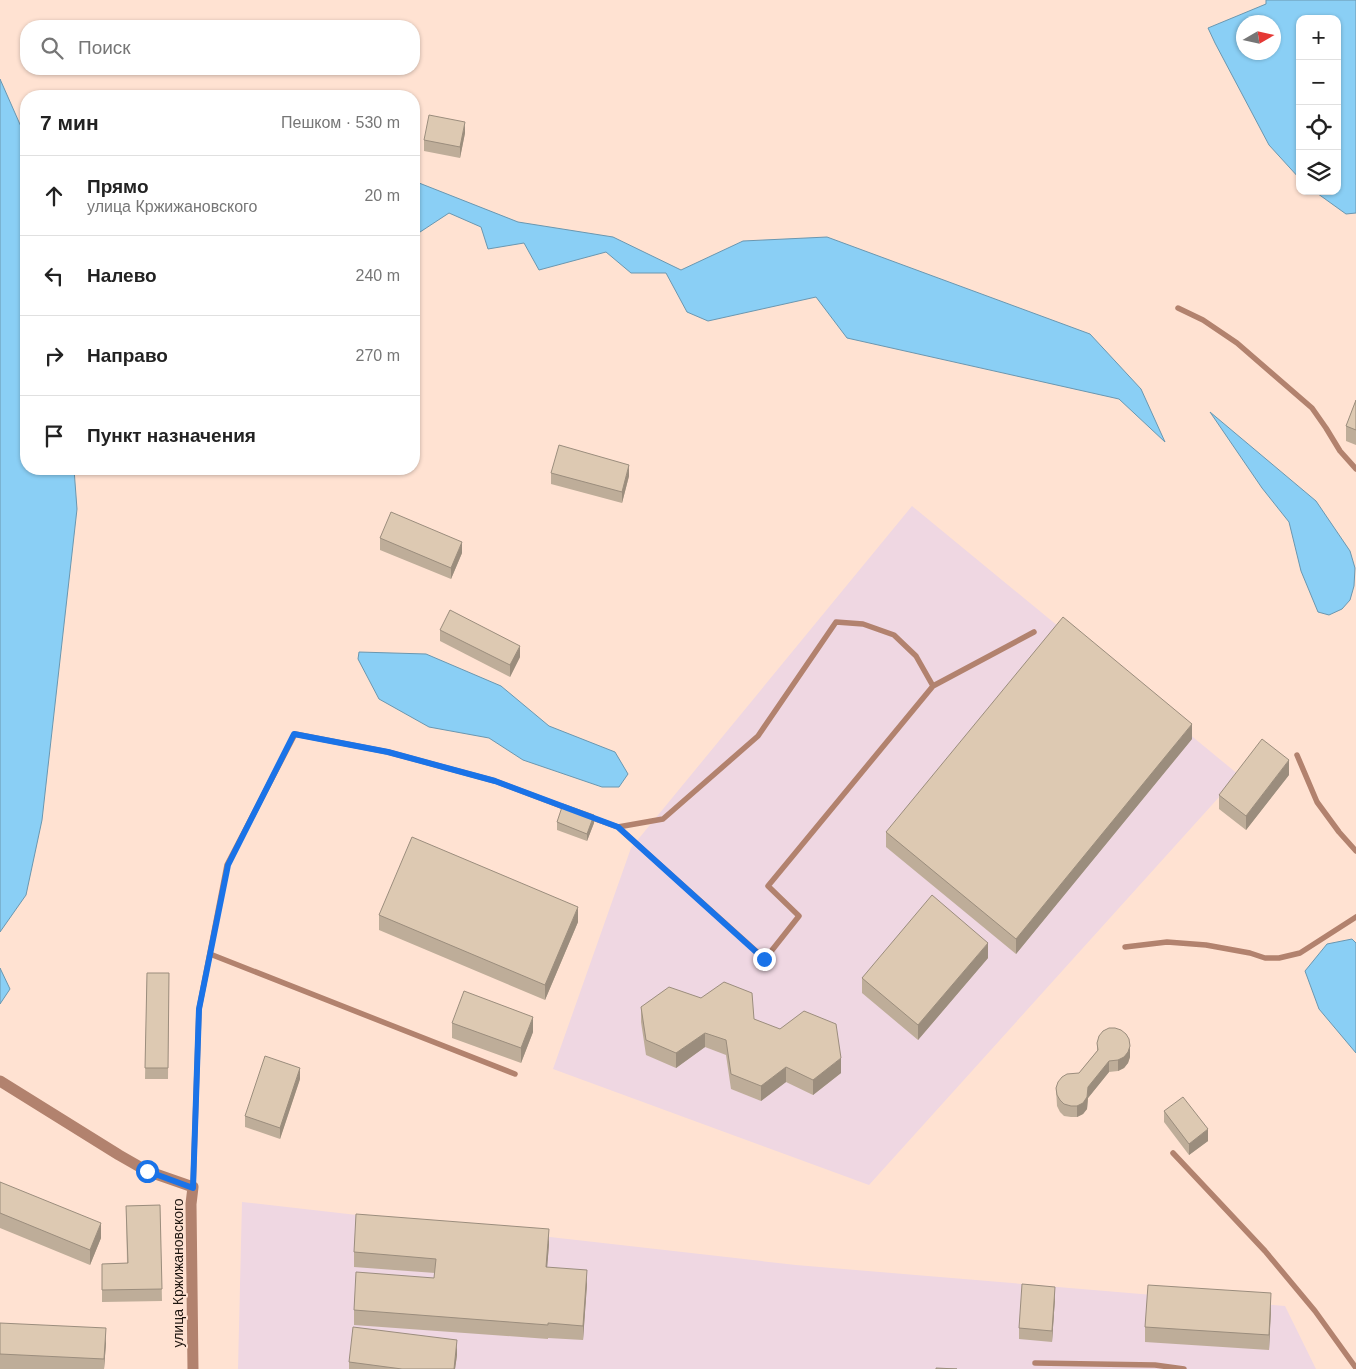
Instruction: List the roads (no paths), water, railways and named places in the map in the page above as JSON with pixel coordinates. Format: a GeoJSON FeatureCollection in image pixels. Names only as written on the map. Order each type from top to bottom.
{"type":"FeatureCollection","features":[{"type":"Feature","properties":{"kind":"street","name":"улица Кржижановского"},"geometry":{"type":"LineString","coordinates":[[0,1081],[119,1156],[147,1171],[193,1188],[191,1204],[193,1369]]}},
{"type":"Feature","properties":{"kind":"lane"},"geometry":{"type":"LineString","coordinates":[[1178,308],[1203,320],[1238,343],[1312,408],[1340,451],[1356,469]]}},
{"type":"Feature","properties":{"kind":"lane"},"geometry":{"type":"LineString","coordinates":[[618,827],[663,819],[758,736],[836,622],[864,624],[894,635],[916,656],[933,686]]}},
{"type":"Feature","properties":{"kind":"lane"},"geometry":{"type":"LineString","coordinates":[[583,814],[618,827],[764,959],[800,916],[768,886],[933,686],[1034,632]]}},
{"type":"Feature","properties":{"kind":"lane"},"geometry":{"type":"LineString","coordinates":[[193,1188],[199,1009],[228,865],[294,734],[388,752],[486,778],[574,811]]}},
{"type":"Feature","properties":{"kind":"lane"},"geometry":{"type":"LineString","coordinates":[[1296,755],[1317,802],[1356,851]]}},
{"type":"Feature","properties":{"kind":"lane"},"geometry":{"type":"LineString","coordinates":[[1125,947],[1167,942],[1206,945],[1250,953],[1264,958],[1279,958],[1300,953],[1356,917]]}},
{"type":"Feature","properties":{"kind":"lane"},"geometry":{"type":"LineString","coordinates":[[210,954],[515,1074]]}},
{"type":"Feature","properties":{"kind":"lane"},"geometry":{"type":"LineString","coordinates":[[1173,1153],[1265,1251],[1315,1310],[1356,1368]]}},
{"type":"Feature","properties":{"kind":"lane"},"geometry":{"type":"LineString","coordinates":[[1035,1363],[1156,1365],[1184,1369]]}},
{"type":"Feature","properties":{"kind":"water"},"geometry":{"type":"Polygon","coordinates":[[[1266,0],[1356,0],[1356,213],[1346,214],[1320,195],[1341,195],[1341,15],[1296,15],[1296,175],[1269,145],[1208,28],[1236,16],[1236,60],[1281,60],[1281,15],[1239,15],[1266,4],[1266,0]]]}},
{"type":"Feature","properties":{"kind":"water"},"geometry":{"type":"Polygon","coordinates":[[[0,79],[20,124],[20,475],[74,475],[77,509],[42,820],[26,895],[0,932],[0,79]]]}},
{"type":"Feature","properties":{"kind":"water"},"geometry":{"type":"Polygon","coordinates":[[[420,183],[518,222],[613,237],[681,270],[743,241],[827,237],[1090,334],[1141,389],[1165,442],[1119,399],[847,338],[816,297],[708,321],[687,312],[666,273],[631,273],[606,252],[539,270],[524,243],[488,249],[481,227],[449,213],[420,232],[420,183]]]}},
{"type":"Feature","properties":{"kind":"water"},"geometry":{"type":"Polygon","coordinates":[[[1210,412],[1316,501],[1350,551],[1355,568],[1354,586],[1350,600],[1342,609],[1329,615],[1318,612],[1301,571],[1289,522],[1262,488],[1210,412]]]}},
{"type":"Feature","properties":{"kind":"water"},"geometry":{"type":"Polygon","coordinates":[[[359,652],[426,654],[501,686],[549,726],[615,752],[628,774],[619,787],[602,787],[523,760],[489,738],[429,727],[379,699],[358,659],[359,652]]]}},
{"type":"Feature","properties":{"kind":"water"},"geometry":{"type":"Polygon","coordinates":[[[1352,939],[1356,943],[1356,1053],[1319,1009],[1305,971],[1327,944],[1352,939]]]}},
{"type":"Feature","properties":{"kind":"water"},"geometry":{"type":"Polygon","coordinates":[[[0,968],[10,989],[0,1004],[0,968]]]}}]}
